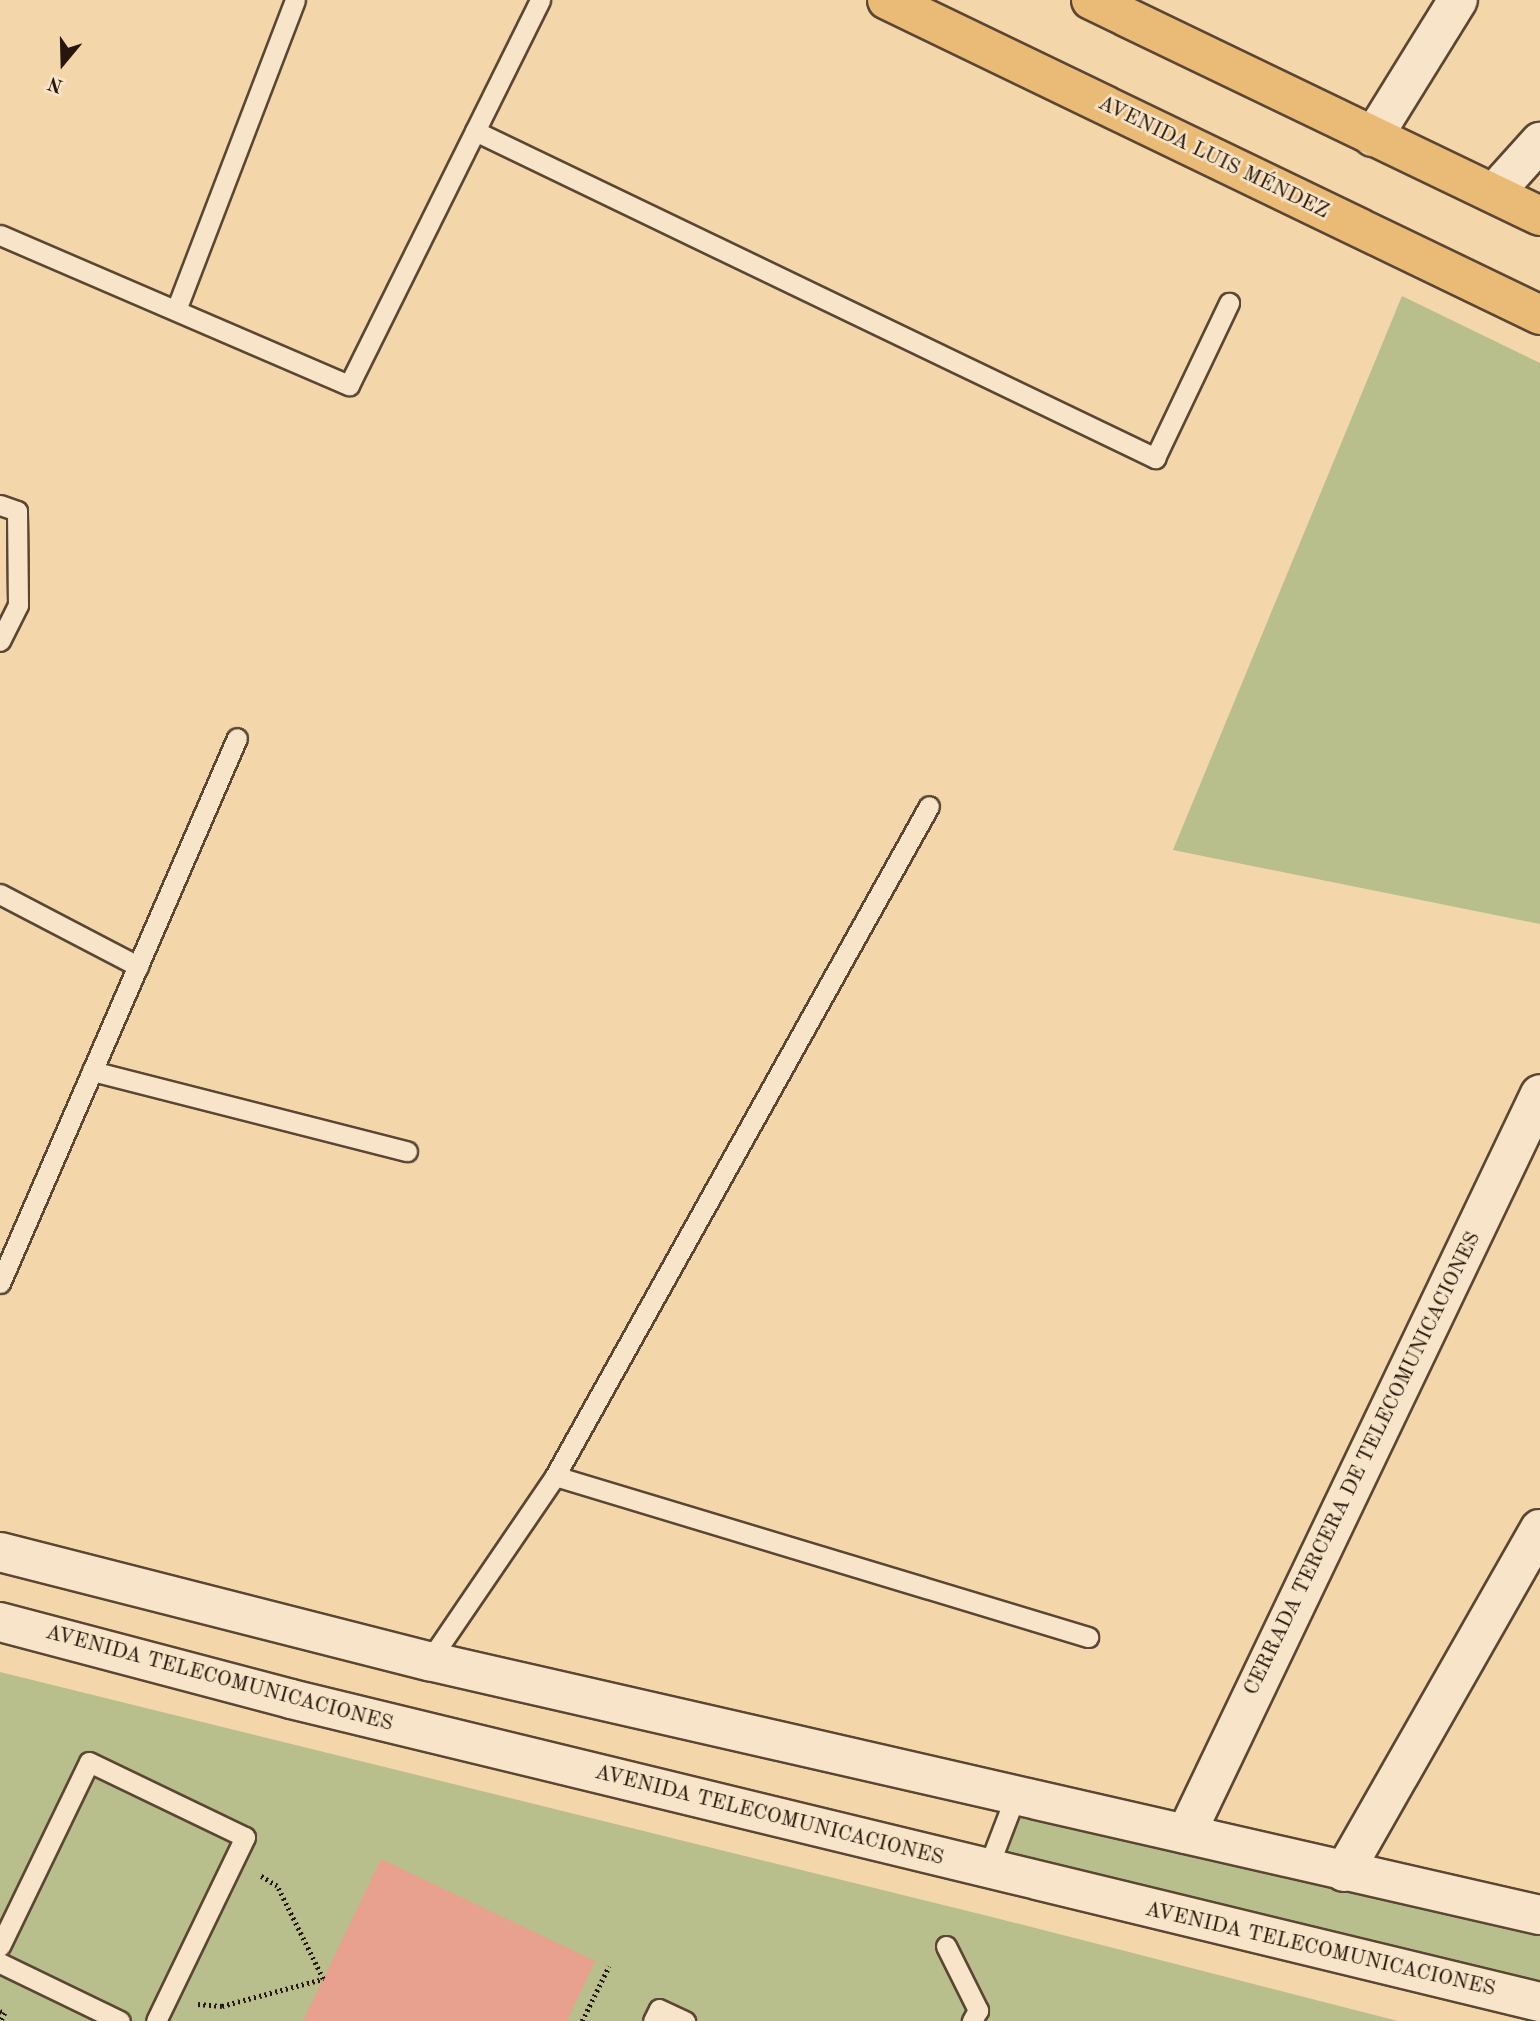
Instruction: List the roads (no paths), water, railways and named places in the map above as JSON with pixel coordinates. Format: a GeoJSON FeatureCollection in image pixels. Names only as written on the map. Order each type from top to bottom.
{"type":"FeatureCollection","features":[{"type":"Feature","properties":{"kind":"main road","name":"AVENIDA LUIS MÉNDEZ"},"geometry":{"type":"LineString","coordinates":[[887,0],[1540,316]]}},
{"type":"Feature","properties":{"kind":"main road"},"geometry":{"type":"LineString","coordinates":[[1091,0],[1133,9],[1373,137],[1540,216]]}},
{"type":"Feature","properties":{"kind":"street"},"geometry":{"type":"LineString","coordinates":[[1373,137],[1458,0]]}},
{"type":"Feature","properties":{"kind":"street"},"geometry":{"type":"LineString","coordinates":[[1494,193],[1540,142]]}},
{"type":"Feature","properties":{"kind":"street","name":"CERRADA TERCERA DE TELECOMUNICACIONES"},"geometry":{"type":"LineString","coordinates":[[1186,1834],[1540,1094]]}},
{"type":"Feature","properties":{"kind":"street"},"geometry":{"type":"LineString","coordinates":[[1344,1872],[1540,1529]]}},
{"type":"Feature","properties":{"kind":"street"},"geometry":{"type":"LineString","coordinates":[[0,1552],[429,1661],[1017,1792],[1344,1872],[1540,1915]]}},
{"type":"Feature","properties":{"kind":"street","name":"AVENIDA TELECOMUNICACIONES"},"geometry":{"type":"LineString","coordinates":[[0,1622],[291,1699],[1540,2002]]}},
{"type":"Feature","properties":{"kind":"lane"},"geometry":{"type":"LineString","coordinates":[[176,310],[295,0]]}},
{"type":"Feature","properties":{"kind":"lane"},"geometry":{"type":"LineString","coordinates":[[0,235],[349,385],[540,0]]}},
{"type":"Feature","properties":{"kind":"lane"},"geometry":{"type":"LineString","coordinates":[[475,131],[1155,457],[1229,303]]}},
{"type":"Feature","properties":{"kind":"lane"},"geometry":{"type":"LineString","coordinates":[[0,505],[17,511],[18,605],[0,641]]}},
{"type":"Feature","properties":{"kind":"lane"},"geometry":{"type":"LineString","coordinates":[[0,1283],[237,738]]}},
{"type":"Feature","properties":{"kind":"lane"},"geometry":{"type":"LineString","coordinates":[[429,1661],[555,1476],[929,806]]}},
{"type":"Feature","properties":{"kind":"lane"},"geometry":{"type":"LineString","coordinates":[[0,894],[138,965]]}},
{"type":"Feature","properties":{"kind":"lane"},"geometry":{"type":"LineString","coordinates":[[92,1071],[407,1151]]}},
{"type":"Feature","properties":{"kind":"lane"},"geometry":{"type":"LineString","coordinates":[[555,1476],[1088,1637]]}},
{"type":"Feature","properties":{"kind":"lane"},"geometry":{"type":"LineString","coordinates":[[0,1946],[89,1762],[245,1837],[156,2021]]}},
{"type":"Feature","properties":{"kind":"lane"},"geometry":{"type":"LineString","coordinates":[[987,1870],[1017,1792]]}},
{"type":"Feature","properties":{"kind":"lane"},"geometry":{"type":"LineString","coordinates":[[946,1946],[978,2010],[972,2021]]}},
{"type":"Feature","properties":{"kind":"lane"},"geometry":{"type":"LineString","coordinates":[[0,1964],[120,2021]]}},
{"type":"Feature","properties":{"kind":"lane"},"geometry":{"type":"LineString","coordinates":[[653,2021],[659,2009],[685,2021]]}}]}
